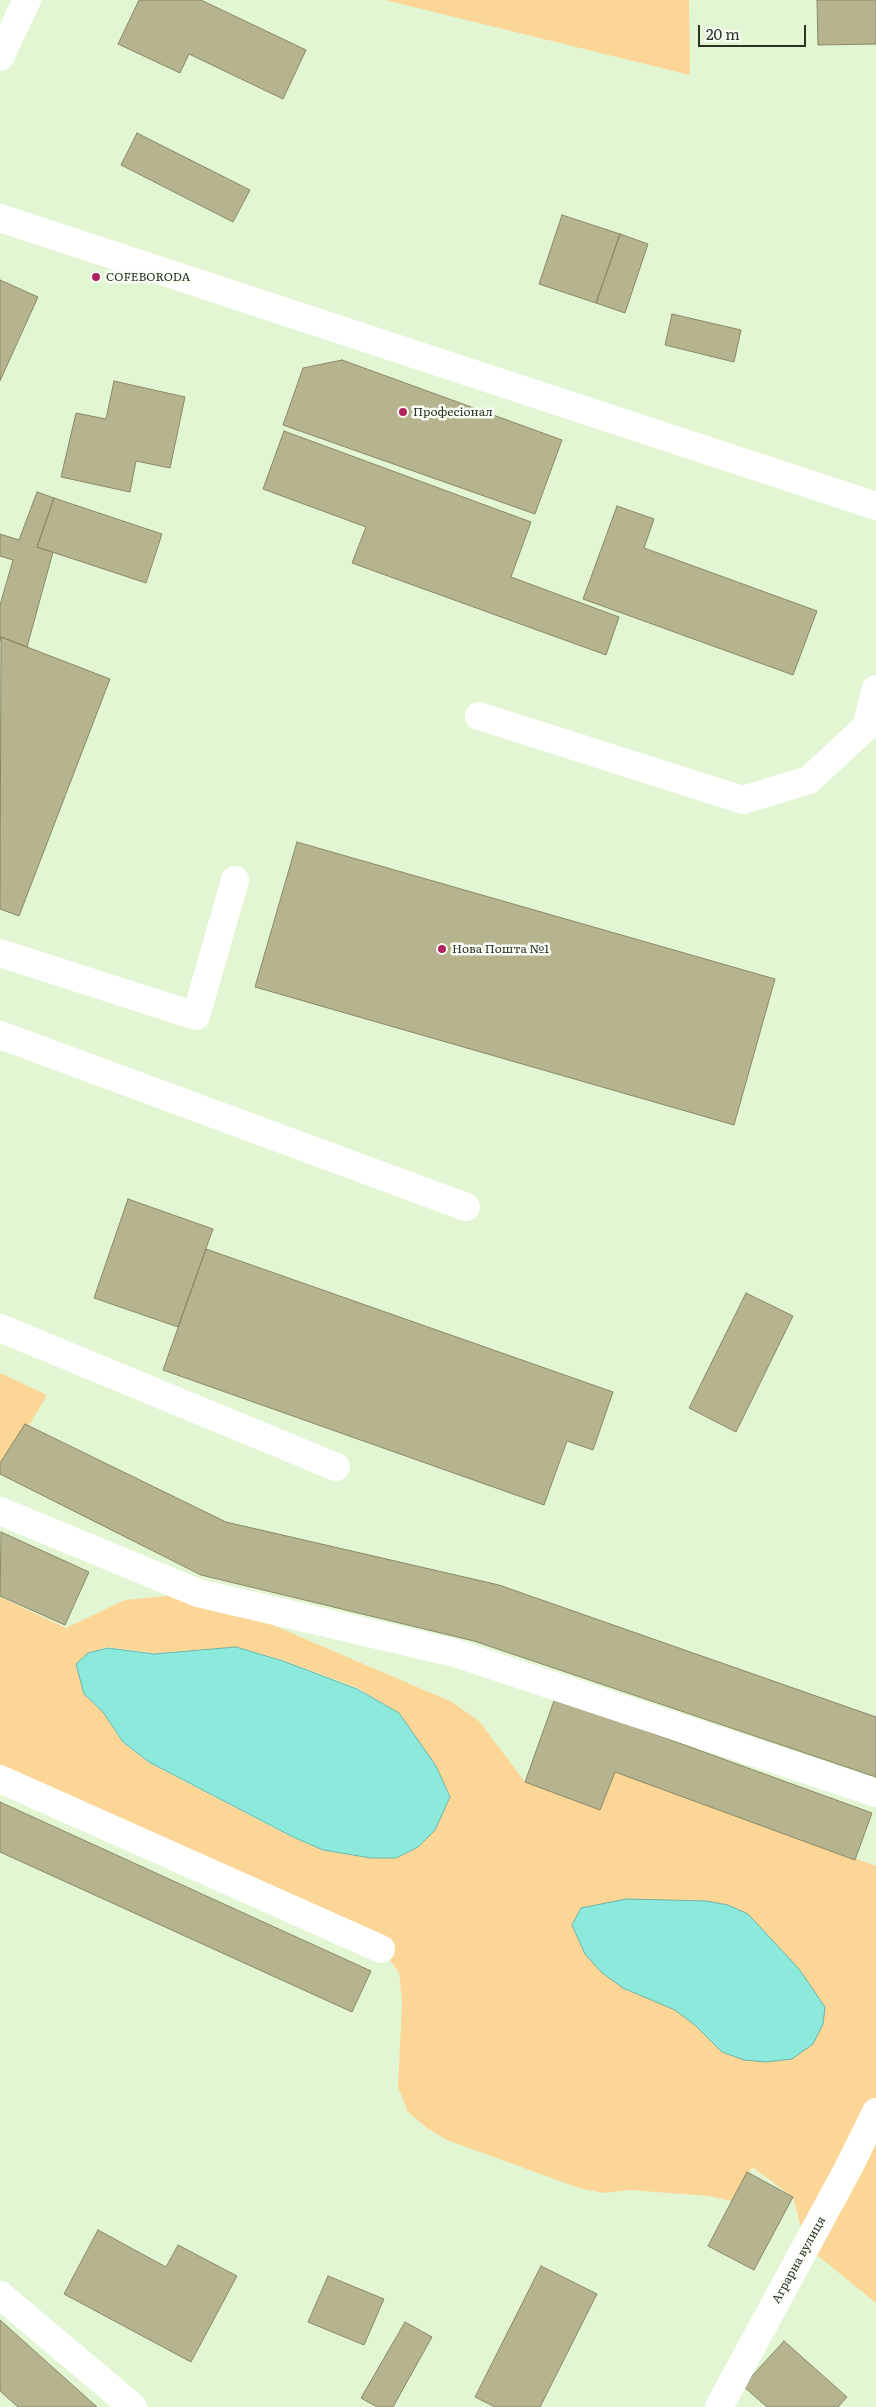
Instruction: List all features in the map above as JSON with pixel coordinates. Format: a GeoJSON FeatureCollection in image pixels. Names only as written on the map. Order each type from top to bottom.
{"type":"FeatureCollection","features":[{"type":"Feature","properties":{"kind":"street"},"geometry":{"type":"LineString","coordinates":[[0,57],[27,0]]}},
{"type":"Feature","properties":{"kind":"street"},"geometry":{"type":"LineString","coordinates":[[0,218],[876,506]]}},
{"type":"Feature","properties":{"kind":"street"},"geometry":{"type":"LineString","coordinates":[[479,716],[743,800],[809,780],[866,727],[876,689]]}},
{"type":"Feature","properties":{"kind":"street"},"geometry":{"type":"LineString","coordinates":[[0,953],[196,1016],[235,880]]}},
{"type":"Feature","properties":{"kind":"street"},"geometry":{"type":"LineString","coordinates":[[0,1035],[466,1207]]}},
{"type":"Feature","properties":{"kind":"street"},"geometry":{"type":"LineString","coordinates":[[0,1328],[336,1467]]}},
{"type":"Feature","properties":{"kind":"street"},"geometry":{"type":"LineString","coordinates":[[0,1511],[198,1592],[455,1653],[876,1793]]}},
{"type":"Feature","properties":{"kind":"street"},"geometry":{"type":"LineString","coordinates":[[0,1779],[382,1949]]}},
{"type":"Feature","properties":{"kind":"street","name":"Аграрна вулиця"},"geometry":{"type":"LineString","coordinates":[[719,2407],[849,2167],[876,2112]]}},
{"type":"Feature","properties":{"kind":"street"},"geometry":{"type":"LineString","coordinates":[[0,2295],[133,2407]]}},
{"type":"Feature","properties":{"kind":"shaded area"},"geometry":{"type":"Polygon","coordinates":[[[385,0],[689,0],[690,75],[385,0]]]}},
{"type":"Feature","properties":{"kind":"shaded area"},"geometry":{"type":"Polygon","coordinates":[[[0,1373],[47,1395],[0,1475],[0,1373]]]}},
{"type":"Feature","properties":{"kind":"shaded area"},"geometry":{"type":"Polygon","coordinates":[[[198,1593],[452,1702],[479,1721],[525,1782],[600,1810],[615,1772],[876,1866],[876,2303],[806,2246],[793,2197],[752,2167],[732,2201],[708,2196],[630,2190],[604,2193],[579,2188],[447,2140],[427,2128],[408,2112],[398,2087],[402,2002],[399,1972],[381,1949],[0,1779],[0,1597],[66,1628],[125,1600],[198,1593]],[[108,1647],[89,1652],[76,1664],[84,1694],[103,1712],[123,1743],[149,1763],[291,1837],[324,1851],[372,1858],[396,1858],[418,1847],[450,1797],[436,1766],[399,1713],[358,1688],[283,1660],[237,1647],[155,1653],[108,1647]]]}},
{"type":"Feature","properties":{"kind":"water"},"geometry":{"type":"Polygon","coordinates":[[[236,1647],[283,1661],[357,1689],[399,1713],[436,1766],[450,1797],[435,1830],[418,1847],[396,1858],[371,1858],[323,1850],[293,1837],[149,1762],[123,1742],[103,1712],[84,1694],[76,1664],[88,1653],[108,1648],[154,1654],[236,1647]]]}},
{"type":"Feature","properties":{"kind":"water"},"geometry":{"type":"Polygon","coordinates":[[[626,1899],[706,1901],[728,1905],[748,1914],[799,1969],[825,2007],[823,2024],[813,2044],[792,2059],[766,2062],[744,2060],[722,2052],[696,2026],[675,2010],[623,1988],[601,1972],[585,1954],[572,1925],[581,1908],[626,1899]]]}},
{"type":"Feature","properties":{"kind":"building"},"geometry":{"type":"Polygon","coordinates":[[[139,0],[201,0],[306,50],[283,99],[189,54],[180,73],[118,44],[139,0]]]}},
{"type":"Feature","properties":{"kind":"building"},"geometry":{"type":"Polygon","coordinates":[[[817,0],[876,0],[876,44],[818,45],[817,0]]]}},
{"type":"Feature","properties":{"kind":"building"},"geometry":{"type":"Polygon","coordinates":[[[137,133],[250,190],[233,222],[121,165],[137,133]]]}},
{"type":"Feature","properties":{"kind":"building"},"geometry":{"type":"Polygon","coordinates":[[[562,215],[620,234],[596,303],[539,284],[562,215]]]}},
{"type":"Feature","properties":{"kind":"building"},"geometry":{"type":"Polygon","coordinates":[[[620,234],[648,244],[625,313],[596,303],[620,234]]]}},
{"type":"Feature","properties":{"kind":"building"},"geometry":{"type":"Polygon","coordinates":[[[0,280],[38,297],[0,381],[0,280]]]}},
{"type":"Feature","properties":{"kind":"building"},"geometry":{"type":"Polygon","coordinates":[[[672,314],[741,330],[734,362],[665,345],[672,314]]]}},
{"type":"Feature","properties":{"kind":"building"},"geometry":{"type":"Polygon","coordinates":[[[342,360],[562,440],[535,514],[283,425],[303,368],[342,360]]]}},
{"type":"Feature","properties":{"kind":"building"},"geometry":{"type":"Polygon","coordinates":[[[114,381],[185,397],[170,468],[136,461],[130,492],[61,477],[76,413],[106,419],[114,381]]]}},
{"type":"Feature","properties":{"kind":"building"},"geometry":{"type":"Polygon","coordinates":[[[284,431],[531,522],[511,577],[619,617],[606,655],[352,563],[366,527],[263,489],[284,431]]]}},
{"type":"Feature","properties":{"kind":"building"},"geometry":{"type":"Polygon","coordinates":[[[37,492],[54,498],[37,547],[53,552],[27,647],[1,637],[0,641],[0,605],[13,560],[0,556],[0,534],[19,540],[37,492]]]}},
{"type":"Feature","properties":{"kind":"building"},"geometry":{"type":"Polygon","coordinates":[[[54,498],[162,534],[146,583],[37,547],[54,498]]]}},
{"type":"Feature","properties":{"kind":"building"},"geometry":{"type":"Polygon","coordinates":[[[617,506],[654,519],[644,548],[817,611],[793,675],[583,599],[617,506]]]}},
{"type":"Feature","properties":{"kind":"building"},"geometry":{"type":"Polygon","coordinates":[[[1,637],[110,679],[19,916],[0,909],[1,637]]]}},
{"type":"Feature","properties":{"kind":"building"},"geometry":{"type":"Polygon","coordinates":[[[297,842],[775,979],[734,1125],[255,987],[297,842]]]}},
{"type":"Feature","properties":{"kind":"building"},"geometry":{"type":"Polygon","coordinates":[[[128,1199],[213,1229],[178,1327],[94,1298],[128,1199]]]}},
{"type":"Feature","properties":{"kind":"building"},"geometry":{"type":"Polygon","coordinates":[[[206,1249],[613,1392],[593,1450],[567,1441],[544,1505],[163,1370],[206,1249]]]}},
{"type":"Feature","properties":{"kind":"building"},"geometry":{"type":"Polygon","coordinates":[[[746,1293],[793,1316],[736,1432],[689,1408],[746,1293]]]}},
{"type":"Feature","properties":{"kind":"building"},"geometry":{"type":"Polygon","coordinates":[[[25,1424],[226,1522],[499,1585],[876,1717],[876,1777],[474,1641],[201,1575],[0,1474],[0,1463],[25,1424]]]}},
{"type":"Feature","properties":{"kind":"building"},"geometry":{"type":"Polygon","coordinates":[[[1,1532],[89,1572],[65,1625],[0,1596],[1,1532]]]}},
{"type":"Feature","properties":{"kind":"building"},"geometry":{"type":"Polygon","coordinates":[[[555,1698],[872,1813],[855,1860],[615,1772],[600,1810],[525,1782],[555,1698]]]}},
{"type":"Feature","properties":{"kind":"building"},"geometry":{"type":"Polygon","coordinates":[[[0,1802],[371,1971],[352,2012],[0,1852],[0,1802]]]}},
{"type":"Feature","properties":{"kind":"building"},"geometry":{"type":"Polygon","coordinates":[[[747,2172],[793,2197],[754,2270],[708,2246],[747,2172]]]}},
{"type":"Feature","properties":{"kind":"building"},"geometry":{"type":"Polygon","coordinates":[[[98,2230],[166,2267],[178,2245],[237,2276],[191,2362],[64,2294],[98,2230]]]}},
{"type":"Feature","properties":{"kind":"building"},"geometry":{"type":"Polygon","coordinates":[[[541,2266],[597,2294],[540,2407],[495,2407],[475,2397],[541,2266]]]}},
{"type":"Feature","properties":{"kind":"building"},"geometry":{"type":"Polygon","coordinates":[[[328,2276],[384,2299],[364,2345],[308,2322],[328,2276]]]}},
{"type":"Feature","properties":{"kind":"building"},"geometry":{"type":"Polygon","coordinates":[[[0,2320],[97,2407],[18,2407],[0,2391],[0,2320]]]}},
{"type":"Feature","properties":{"kind":"building"},"geometry":{"type":"Polygon","coordinates":[[[405,2322],[432,2337],[393,2407],[377,2407],[361,2398],[405,2322]]]}},
{"type":"Feature","properties":{"kind":"building"},"geometry":{"type":"Polygon","coordinates":[[[784,2341],[847,2397],[838,2407],[767,2407],[743,2386],[784,2341]]]}},
{"type":"Feature","properties":{"kind":"place","name":"COFEBORODA"},"geometry":{"type":"Point","coordinates":[96,277]}},
{"type":"Feature","properties":{"kind":"place","name":"Професіонал"},"geometry":{"type":"Point","coordinates":[403,412]}},
{"type":"Feature","properties":{"kind":"place","name":"Нова Пошта №1"},"geometry":{"type":"Point","coordinates":[442,949]}}]}
